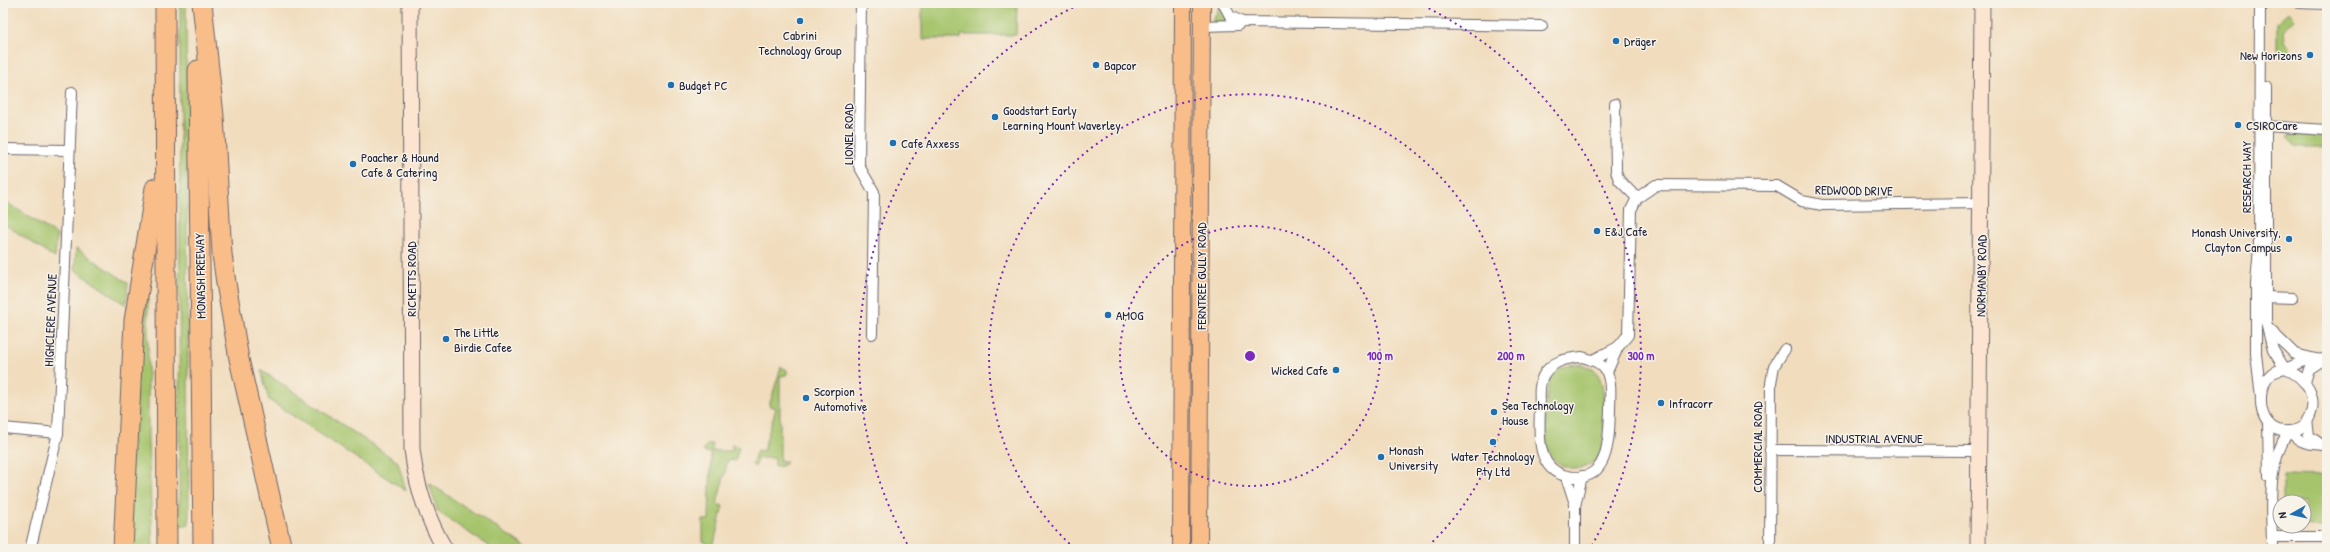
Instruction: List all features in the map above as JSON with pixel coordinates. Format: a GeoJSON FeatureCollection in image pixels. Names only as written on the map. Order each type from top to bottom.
{"type":"FeatureCollection","features":[{"type":"Feature","properties":{"kind":"highway"},"geometry":{"type":"LineString","coordinates":[[165,3],[164,135],[167,549]]}},
{"type":"Feature","properties":{"kind":"highway","name":"MONASH FREEWAY"},"geometry":{"type":"LineString","coordinates":[[198,3],[203,549]]}},
{"type":"Feature","properties":{"kind":"highway"},"geometry":{"type":"LineString","coordinates":[[202,3],[214,116],[222,254],[226,283],[243,379],[282,549]]}},
{"type":"Feature","properties":{"kind":"highway"},"geometry":{"type":"LineString","coordinates":[[123,549],[134,321],[164,135]]}},
{"type":"Feature","properties":{"kind":"highway"},"geometry":{"type":"LineString","coordinates":[[116,549],[124,513]]}},
{"type":"Feature","properties":{"kind":"highway"},"geometry":{"type":"LineString","coordinates":[[278,527],[288,549]]}},
{"type":"Feature","properties":{"kind":"main road","name":"FERNTREE GULLY ROAD"},"geometry":{"type":"LineString","coordinates":[[1181,549],[1183,3]]}},
{"type":"Feature","properties":{"kind":"main road","name":"FERNTREE GULLY ROAD"},"geometry":{"type":"LineString","coordinates":[[1199,549],[1202,3]]}},
{"type":"Feature","properties":{"kind":"main road"},"geometry":{"type":"LineString","coordinates":[[1182,305],[1200,304]]}},
{"type":"Feature","properties":{"kind":"street","name":"RICKETTS ROAD"},"geometry":{"type":"LineString","coordinates":[[410,3],[412,449],[420,497],[428,518],[445,549]]}},
{"type":"Feature","properties":{"kind":"street","name":"LIONEL ROAD"},"geometry":{"type":"LineString","coordinates":[[861,3],[859,166],[874,192],[872,334]]}},
{"type":"Feature","properties":{"kind":"street"},"geometry":{"type":"LineString","coordinates":[[1223,3],[1230,16],[1242,22],[1542,26]]}},
{"type":"Feature","properties":{"kind":"street","name":"NORMANBY ROAD"},"geometry":{"type":"LineString","coordinates":[[1978,549],[1982,203],[1982,3]]}},
{"type":"Feature","properties":{"kind":"street","name":"RESEARCH WAY"},"geometry":{"type":"LineString","coordinates":[[2260,3],[2266,327],[2273,350],[2285,369]]}},
{"type":"Feature","properties":{"kind":"street","name":"RESEARCH WAY"},"geometry":{"type":"LineString","coordinates":[[2261,397],[2256,358],[2256,302],[2266,126],[2267,3]]}},
{"type":"Feature","properties":{"kind":"street"},"geometry":{"type":"LineString","coordinates":[[2298,3],[2327,4]]}},
{"type":"Feature","properties":{"kind":"street"},"geometry":{"type":"LineString","coordinates":[[1202,26],[1238,25],[1242,22]]}},
{"type":"Feature","properties":{"kind":"street","name":"HIGHCLERE AVENUE"},"geometry":{"type":"LineString","coordinates":[[31,546],[58,433],[72,92]]}},
{"type":"Feature","properties":{"kind":"street"},"geometry":{"type":"LineString","coordinates":[[1607,372],[1618,347],[1628,335],[1630,326],[1631,210],[1637,198],[1619,180],[1616,171],[1615,104]]}},
{"type":"Feature","properties":{"kind":"street"},"geometry":{"type":"LineString","coordinates":[[2266,126],[2327,130]]}},
{"type":"Feature","properties":{"kind":"street"},"geometry":{"type":"LineString","coordinates":[[3,149],[69,150]]}},
{"type":"Feature","properties":{"kind":"street","name":"REDWOOD DRIVE"},"geometry":{"type":"LineString","coordinates":[[1637,198],[1656,185],[1777,186],[1802,201],[1822,205],[1982,203]]}},
{"type":"Feature","properties":{"kind":"street"},"geometry":{"type":"LineString","coordinates":[[2256,302],[2266,297],[2292,298]]}},
{"type":"Feature","properties":{"kind":"street"},"geometry":{"type":"LineString","coordinates":[[2266,327],[2295,354],[2316,359]]}},
{"type":"Feature","properties":{"kind":"street"},"geometry":{"type":"LineString","coordinates":[[1593,360],[1618,347]]}},
{"type":"Feature","properties":{"kind":"street","name":"COMMERCIAL ROAD"},"geometry":{"type":"LineString","coordinates":[[1770,549],[1772,376],[1778,359],[1785,349]]}},
{"type":"Feature","properties":{"kind":"street"},"geometry":{"type":"LineString","coordinates":[[1582,357],[1593,360],[1601,365],[1607,372],[1610,391],[1609,444],[1605,457],[1599,467],[1582,476],[1566,476],[1548,464],[1539,442],[1540,388],[1544,376],[1559,360],[1582,357]]}},
{"type":"Feature","properties":{"kind":"street"},"geometry":{"type":"LineString","coordinates":[[2272,549],[2267,458],[2268,423],[2263,410],[2261,397],[2263,386],[2269,376],[2303,361],[2327,359]]}},
{"type":"Feature","properties":{"kind":"street"},"geometry":{"type":"LineString","coordinates":[[2305,382],[2311,367],[2327,359]]}},
{"type":"Feature","properties":{"kind":"street"},"geometry":{"type":"LineString","coordinates":[[2285,369],[2298,374],[2305,382],[2312,401],[2307,420],[2309,436],[2324,445]]}},
{"type":"Feature","properties":{"kind":"street"},"geometry":{"type":"LineString","coordinates":[[2268,423],[2275,428],[2289,431],[2299,429],[2307,420]]}},
{"type":"Feature","properties":{"kind":"street"},"geometry":{"type":"LineString","coordinates":[[3,428],[58,433]]}},
{"type":"Feature","properties":{"kind":"street"},"geometry":{"type":"LineString","coordinates":[[2289,431],[2296,439],[2305,443],[2324,445]]}},
{"type":"Feature","properties":{"kind":"street"},"geometry":{"type":"LineString","coordinates":[[2271,512],[2273,472],[2279,447],[2289,431]]}},
{"type":"Feature","properties":{"kind":"street","name":"INDUSTRIAL AVENUE"},"geometry":{"type":"LineString","coordinates":[[1770,450],[1979,451]]}},
{"type":"Feature","properties":{"kind":"street"},"geometry":{"type":"LineString","coordinates":[[1566,476],[1575,506]]}},
{"type":"Feature","properties":{"kind":"street"},"geometry":{"type":"LineString","coordinates":[[1575,549],[1575,506],[1582,476]]}},
{"type":"Feature","properties":{"kind":"street"},"geometry":{"type":"LineString","coordinates":[[2272,537],[2327,537]]}},
{"type":"Feature","properties":{"kind":"green space"},"geometry":{"type":"Polygon","coordinates":[[[180,3],[186,3],[189,525],[179,525],[180,3]]]}},
{"type":"Feature","properties":{"kind":"green space"},"geometry":{"type":"Polygon","coordinates":[[[922,3],[1017,3],[1016,35],[961,35],[961,39],[922,39],[922,3]]]}},
{"type":"Feature","properties":{"kind":"green space"},"geometry":{"type":"Polygon","coordinates":[[[1220,6],[1223,15],[1229,21],[1212,22],[1220,6]]]}},
{"type":"Feature","properties":{"kind":"green space"},"geometry":{"type":"Polygon","coordinates":[[[2288,12],[2294,19],[2284,29],[2285,42],[2291,49],[2284,57],[2277,49],[2277,22],[2288,12]]]}},
{"type":"Feature","properties":{"kind":"green space"},"geometry":{"type":"Polygon","coordinates":[[[2290,134],[2327,134],[2327,147],[2296,147],[2287,136],[2290,134]]]}},
{"type":"Feature","properties":{"kind":"green space"},"geometry":{"type":"Polygon","coordinates":[[[3,200],[57,235],[55,258],[3,223],[3,200]]]}},
{"type":"Feature","properties":{"kind":"green space"},"geometry":{"type":"Polygon","coordinates":[[[76,248],[128,283],[126,305],[75,270],[76,248]]]}},
{"type":"Feature","properties":{"kind":"green space"},"geometry":{"type":"Polygon","coordinates":[[[148,279],[148,443],[153,549],[129,549],[134,406],[148,279]]]}},
{"type":"Feature","properties":{"kind":"green space"},"geometry":{"type":"Polygon","coordinates":[[[1574,364],[1593,369],[1598,375],[1603,390],[1603,439],[1601,451],[1597,459],[1590,464],[1575,468],[1560,464],[1554,459],[1549,452],[1546,437],[1546,402],[1551,377],[1558,370],[1574,364]]]}},
{"type":"Feature","properties":{"kind":"green space"},"geometry":{"type":"Polygon","coordinates":[[[781,367],[787,370],[787,375],[780,376],[780,461],[787,461],[783,466],[775,466],[775,458],[757,458],[756,466],[753,466],[752,464],[757,450],[763,451],[776,408],[769,406],[781,367]]]}},
{"type":"Feature","properties":{"kind":"green space"},"geometry":{"type":"Polygon","coordinates":[[[261,370],[398,462],[406,491],[269,400],[261,370]]]}},
{"type":"Feature","properties":{"kind":"green space"},"geometry":{"type":"Polygon","coordinates":[[[708,444],[712,444],[712,451],[732,451],[732,444],[739,447],[735,461],[728,460],[717,504],[723,506],[714,543],[709,545],[703,541],[703,520],[709,520],[711,453],[704,452],[704,448],[708,444]]]}},
{"type":"Feature","properties":{"kind":"green space"},"geometry":{"type":"Polygon","coordinates":[[[2283,475],[2327,476],[2327,527],[2312,527],[2312,494],[2283,494],[2283,475]]]}},
{"type":"Feature","properties":{"kind":"green space"},"geometry":{"type":"Polygon","coordinates":[[[429,483],[529,549],[493,549],[438,512],[429,483]]]}},
{"type":"Feature","properties":{"kind":"place","name":"Cabrini Technology Group"},"geometry":{"type":"Point","coordinates":[800,21]}},
{"type":"Feature","properties":{"kind":"place","name":"Dräger"},"geometry":{"type":"Point","coordinates":[1616,41]}},
{"type":"Feature","properties":{"kind":"place","name":"New Horizons"},"geometry":{"type":"Point","coordinates":[2310,55]}},
{"type":"Feature","properties":{"kind":"place","name":"Bapcor"},"geometry":{"type":"Point","coordinates":[1096,65]}},
{"type":"Feature","properties":{"kind":"place","name":"Budget PC"},"geometry":{"type":"Point","coordinates":[671,85]}},
{"type":"Feature","properties":{"kind":"place","name":"Goodstart Early Learning Mount Waverley"},"geometry":{"type":"Point","coordinates":[995,117]}},
{"type":"Feature","properties":{"kind":"place","name":"CSIROCare"},"geometry":{"type":"Point","coordinates":[2238,125]}},
{"type":"Feature","properties":{"kind":"place","name":"Cafe Axxess"},"geometry":{"type":"Point","coordinates":[893,143]}},
{"type":"Feature","properties":{"kind":"place","name":"Poacher & Hound Cafe & Catering"},"geometry":{"type":"Point","coordinates":[353,164]}},
{"type":"Feature","properties":{"kind":"place","name":"E&J Cafe"},"geometry":{"type":"Point","coordinates":[1597,231]}},
{"type":"Feature","properties":{"kind":"place","name":"Monash University, Clayton Campus"},"geometry":{"type":"Point","coordinates":[2289,239]}},
{"type":"Feature","properties":{"kind":"place","name":"AMOG"},"geometry":{"type":"Point","coordinates":[1108,315]}},
{"type":"Feature","properties":{"kind":"place","name":"The Little Birdie Cafee"},"geometry":{"type":"Point","coordinates":[446,339]}},
{"type":"Feature","properties":{"kind":"place","name":"Wicked Cafe"},"geometry":{"type":"Point","coordinates":[1336,370]}},
{"type":"Feature","properties":{"kind":"place","name":"Scorpion Automotive"},"geometry":{"type":"Point","coordinates":[806,398]}},
{"type":"Feature","properties":{"kind":"place","name":"Infracorr"},"geometry":{"type":"Point","coordinates":[1661,403]}},
{"type":"Feature","properties":{"kind":"place","name":"Sea Technology House"},"geometry":{"type":"Point","coordinates":[1494,412]}},
{"type":"Feature","properties":{"kind":"place","name":"Water Technology Pty Ltd"},"geometry":{"type":"Point","coordinates":[1493,442]}},
{"type":"Feature","properties":{"kind":"place","name":"Monash University"},"geometry":{"type":"Point","coordinates":[1381,457]}}]}
